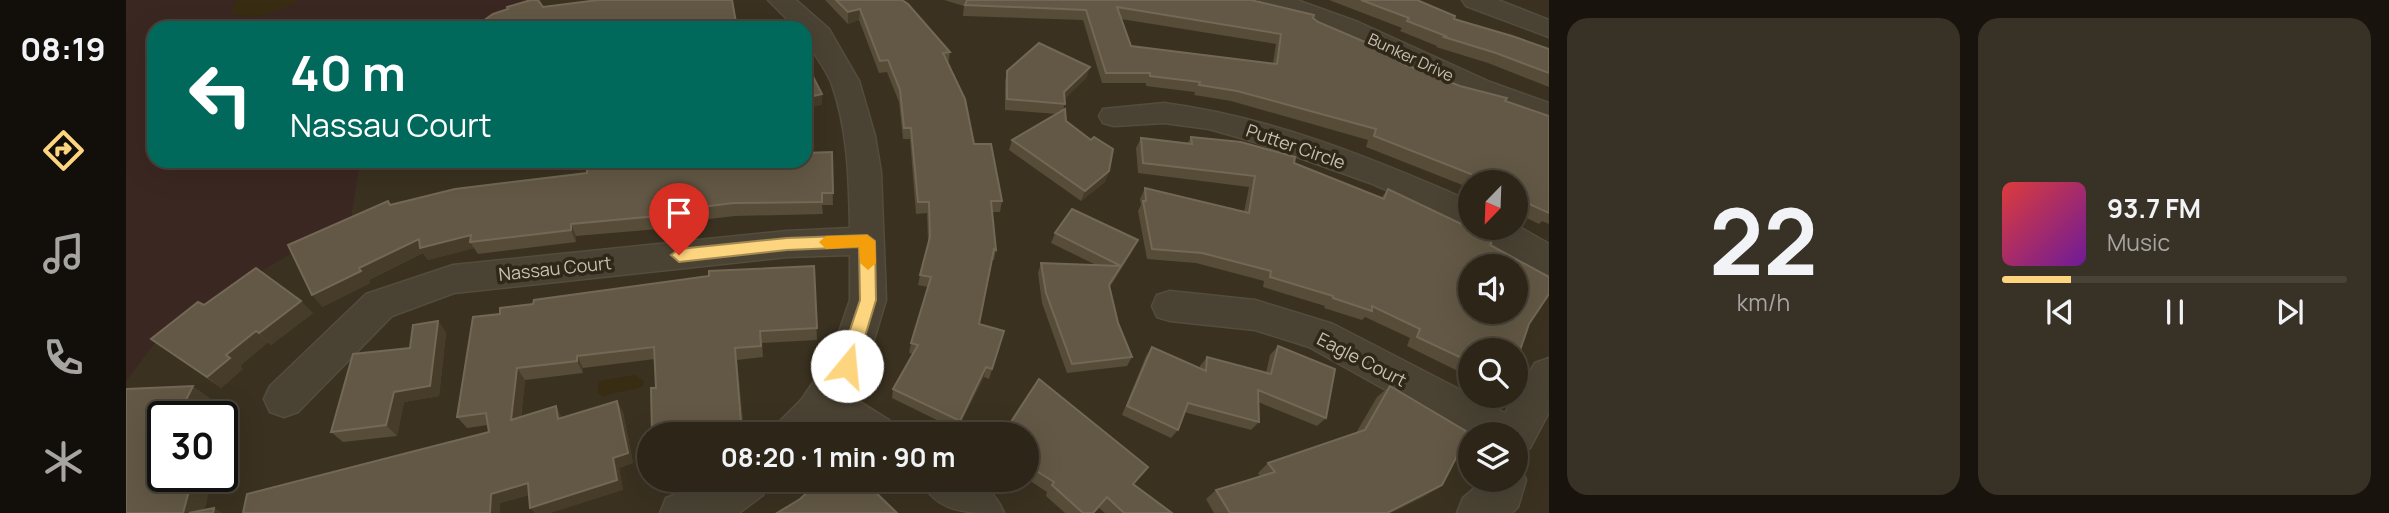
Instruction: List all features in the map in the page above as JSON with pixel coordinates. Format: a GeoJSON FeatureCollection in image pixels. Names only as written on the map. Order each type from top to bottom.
{"type":"FeatureCollection","features":[{"type":"Feature","properties":{"kind":"street"},"geometry":{"type":"LineString","coordinates":[[781,0],[799,21]]}},
{"type":"Feature","properties":{"kind":"street","name":"Bunker Drive"},"geometry":{"type":"LineString","coordinates":[[1273,0],[1337,23],[1480,89],[1549,114]]}},
{"type":"Feature","properties":{"kind":"street"},"geometry":{"type":"LineString","coordinates":[[1475,0],[1549,29]]}},
{"type":"Feature","properties":{"kind":"street"},"geometry":{"type":"LineString","coordinates":[[806,422],[847,366],[868,300],[864,172],[860,136],[845,81],[812,37]]}},
{"type":"Feature","properties":{"kind":"street","name":"Putter Circle"},"geometry":{"type":"LineString","coordinates":[[1114,116],[1175,114],[1209,119],[1268,135],[1381,175],[1458,210]]}},
{"type":"Feature","properties":{"kind":"street"},"geometry":{"type":"LineString","coordinates":[[1513,240],[1549,261]]}},
{"type":"Feature","properties":{"kind":"street","name":"Nassau Court"},"geometry":{"type":"LineString","coordinates":[[284,399],[379,305],[453,279],[787,244],[867,241]]}},
{"type":"Feature","properties":{"kind":"street","name":"Eagle Court"},"geometry":{"type":"LineString","coordinates":[[1170,306],[1255,315],[1320,335],[1482,422]]}},
{"type":"Feature","properties":{"kind":"street"},"geometry":{"type":"LineString","coordinates":[[1522,422],[1549,374]]}},
{"type":"Feature","properties":{"kind":"street"},"geometry":{"type":"LineString","coordinates":[[824,401],[856,422]]}},
{"type":"Feature","properties":{"kind":"street"},"geometry":{"type":"LineString","coordinates":[[682,513],[734,492]]}},
{"type":"Feature","properties":{"kind":"street"},"geometry":{"type":"LineString","coordinates":[[956,492],[982,513]]}},
{"type":"Feature","properties":{"kind":"street"},"geometry":{"type":"LineString","coordinates":[[1479,513],[1503,492]]}},
{"type":"Feature","properties":{"kind":"shaded area"},"geometry":{"type":"Polygon","coordinates":[[[126,0],[534,2],[483,21],[147,21],[147,168],[359,168],[351,218],[167,327],[126,381],[126,0]]]}},
{"type":"Feature","properties":{"kind":"shaded area"},"geometry":{"type":"Polygon","coordinates":[[[237,0],[299,0],[275,12],[242,16],[233,14],[231,10],[237,0]]]}},
{"type":"Feature","properties":{"kind":"shaded area"},"geometry":{"type":"Polygon","coordinates":[[[634,375],[644,381],[643,386],[604,397],[598,393],[598,381],[634,375]]]}},
{"type":"Feature","properties":{"kind":"building"},"geometry":{"type":"Polygon","coordinates":[[[531,0],[538,0],[543,7],[598,0],[732,0],[736,21],[483,21],[508,9],[507,7],[531,0]]]}},
{"type":"Feature","properties":{"kind":"building"},"geometry":{"type":"Polygon","coordinates":[[[836,0],[902,0],[908,4],[950,52],[943,53],[965,99],[974,144],[991,144],[1002,201],[991,201],[996,250],[994,249],[979,324],[1004,331],[992,369],[986,367],[960,421],[893,389],[918,345],[911,343],[931,277],[920,275],[930,237],[929,202],[918,202],[911,128],[904,128],[900,90],[888,60],[880,61],[860,9],[848,12],[836,0]]]}},
{"type":"Feature","properties":{"kind":"building"},"geometry":{"type":"Polygon","coordinates":[[[967,0],[1251,0],[1314,15],[1313,18],[1318,22],[1405,59],[1401,63],[1460,86],[1507,98],[1505,101],[1549,116],[1549,213],[1528,203],[1528,170],[1460,170],[1374,136],[1376,129],[1237,91],[1199,85],[1200,82],[1150,76],[1150,73],[1106,73],[1086,10],[965,5],[967,0]],[[1117,7],[1131,46],[1277,64],[1281,34],[1117,7]]]}},
{"type":"Feature","properties":{"kind":"building"},"geometry":{"type":"Polygon","coordinates":[[[1361,0],[1417,0],[1455,16],[1454,19],[1549,49],[1549,73],[1444,37],[1446,36],[1407,21],[1409,18],[1361,0]]]}},
{"type":"Feature","properties":{"kind":"building"},"geometry":{"type":"Polygon","coordinates":[[[1039,43],[1090,67],[1064,92],[1065,104],[1007,99],[1007,71],[1039,43]]]}},
{"type":"Feature","properties":{"kind":"building"},"geometry":{"type":"Polygon","coordinates":[[[812,75],[822,94],[812,96],[812,75]]]}},
{"type":"Feature","properties":{"kind":"building"},"geometry":{"type":"Polygon","coordinates":[[[1065,109],[1066,121],[1091,140],[1094,137],[1113,149],[1109,171],[1085,191],[1012,140],[1065,109]]]}},
{"type":"Feature","properties":{"kind":"building"},"geometry":{"type":"Polygon","coordinates":[[[1191,137],[1241,142],[1295,157],[1294,163],[1384,199],[1388,189],[1458,222],[1458,240],[1492,240],[1490,245],[1507,254],[1458,254],[1458,324],[1528,324],[1528,266],[1549,277],[1549,294],[1529,324],[1524,338],[1458,338],[1458,356],[1417,337],[1420,329],[1372,306],[1372,311],[1270,277],[1271,271],[1202,253],[1152,249],[1143,201],[1146,201],[1145,188],[1249,213],[1255,176],[1143,163],[1141,138],[1192,144],[1191,137]]]}},
{"type":"Feature","properties":{"kind":"building"},"geometry":{"type":"Polygon","coordinates":[[[832,152],[833,193],[822,193],[822,202],[733,203],[679,210],[679,214],[571,224],[571,230],[470,242],[471,235],[420,248],[419,239],[359,268],[361,271],[312,295],[288,245],[388,201],[390,205],[455,189],[587,173],[587,168],[812,168],[812,153],[832,152]]]}},
{"type":"Feature","properties":{"kind":"building"},"geometry":{"type":"Polygon","coordinates":[[[1072,209],[1138,240],[1109,285],[1118,323],[1132,357],[1072,364],[1046,293],[1041,263],[1121,266],[1055,233],[1072,209]]]}},
{"type":"Feature","properties":{"kind":"building"},"geometry":{"type":"Polygon","coordinates":[[[814,266],[817,328],[760,331],[761,346],[735,348],[741,422],[652,422],[651,388],[656,388],[654,347],[577,356],[577,361],[517,368],[511,420],[556,406],[558,419],[617,401],[628,453],[613,458],[617,480],[530,508],[528,483],[491,494],[490,513],[243,513],[247,494],[489,432],[486,413],[457,417],[473,317],[500,314],[500,308],[533,304],[534,300],[709,276],[709,271],[814,266]]]}},
{"type":"Feature","properties":{"kind":"building"},"geometry":{"type":"Polygon","coordinates":[[[256,268],[301,301],[226,355],[230,358],[207,377],[151,339],[198,302],[204,305],[256,268]]]}},
{"type":"Feature","properties":{"kind":"building"},"geometry":{"type":"Polygon","coordinates":[[[438,321],[430,386],[394,392],[386,425],[331,432],[353,354],[410,348],[413,325],[438,321]]]}},
{"type":"Feature","properties":{"kind":"building"},"geometry":{"type":"Polygon","coordinates":[[[1278,346],[1335,369],[1326,418],[1258,390],[1259,422],[1188,403],[1178,430],[1127,406],[1152,347],[1206,371],[1207,357],[1271,374],[1278,346]]]}},
{"type":"Feature","properties":{"kind":"building"},"geometry":{"type":"Polygon","coordinates":[[[1039,379],[1148,467],[1133,484],[1172,513],[1124,513],[1107,497],[1093,513],[1083,513],[1052,485],[1054,482],[1039,473],[1039,422],[1011,422],[1039,379]]]}},
{"type":"Feature","properties":{"kind":"building"},"geometry":{"type":"Polygon","coordinates":[[[193,386],[186,401],[147,401],[147,492],[189,492],[183,513],[126,513],[126,389],[193,386]]]}},
{"type":"Feature","properties":{"kind":"building"},"geometry":{"type":"Polygon","coordinates":[[[1390,386],[1458,426],[1458,454],[1442,485],[1387,513],[1230,513],[1216,490],[1275,472],[1268,463],[1365,430],[1390,386]]]}},
{"type":"Feature","properties":{"kind":"building"},"geometry":{"type":"Polygon","coordinates":[[[808,492],[875,492],[897,513],[777,513],[808,492]]]}},
{"type":"Feature","properties":{"kind":"building"},"geometry":{"type":"Polygon","coordinates":[[[214,508],[213,513],[189,513],[214,508]]]}},
{"type":"Feature","properties":{"kind":"slow traffic"},"geometry":{"type":"LineString","coordinates":[[826,242],[867,241],[868,263]]}},
{"type":"Feature","properties":{"kind":"route"},"geometry":{"type":"LineString","coordinates":[[679,255],[787,244],[867,241],[868,300],[847,366]]}}]}
